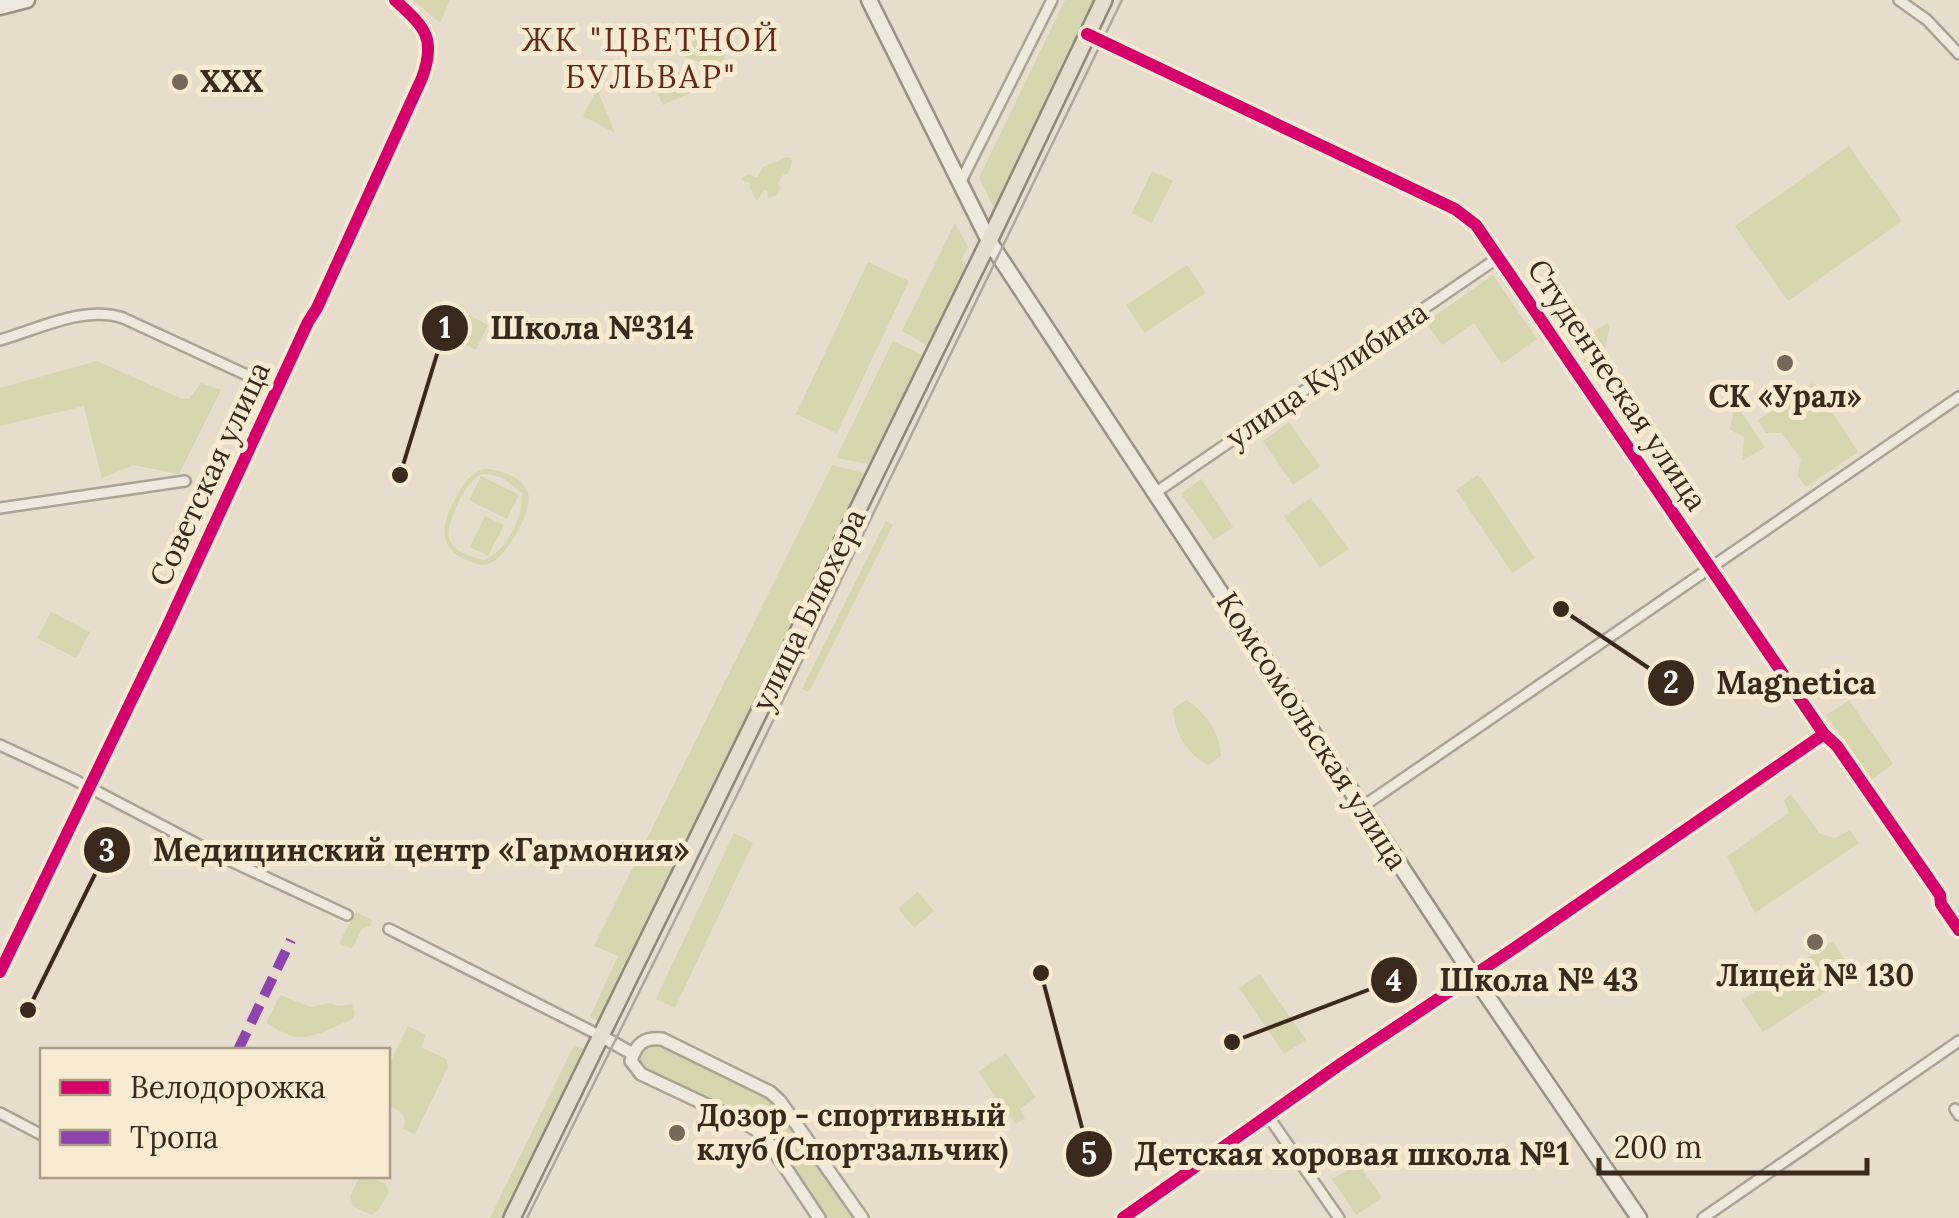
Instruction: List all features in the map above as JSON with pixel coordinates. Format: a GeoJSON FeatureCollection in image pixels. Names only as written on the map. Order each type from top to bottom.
{"type":"FeatureCollection","features":[{"type":"Feature","properties":{"kind":"main road"},"geometry":{"type":"LineString","coordinates":[[0,8],[27,0]]}},
{"type":"Feature","properties":{"kind":"main road","name":"Комсомольская улица"},"geometry":{"type":"LineString","coordinates":[[869,0],[989,242],[1472,975],[1639,1218]]}},
{"type":"Feature","properties":{"kind":"main road","name":"улица Блюхера"},"geometry":{"type":"LineString","coordinates":[[512,1218],[1104,0]]}},
{"type":"Feature","properties":{"kind":"street","name":"Советская улица"},"geometry":{"type":"LineString","coordinates":[[0,972],[318,308],[426,70],[427,34],[395,0]]}},
{"type":"Feature","properties":{"kind":"street"},"geometry":{"type":"LineString","coordinates":[[960,183],[1052,0]]}},
{"type":"Feature","properties":{"kind":"street"},"geometry":{"type":"LineString","coordinates":[[1899,0],[1926,20],[1959,54]]}},
{"type":"Feature","properties":{"kind":"street","name":"Студенческая улица"},"geometry":{"type":"LineString","coordinates":[[1087,34],[1455,209],[1476,225],[1824,734],[1837,746],[1940,894],[1941,904],[1959,930]]}},
{"type":"Feature","properties":{"kind":"street","name":"улица Кулибина"},"geometry":{"type":"LineString","coordinates":[[1155,493],[1499,257]]}},
{"type":"Feature","properties":{"kind":"street"},"geometry":{"type":"LineString","coordinates":[[0,340],[84,315],[106,313],[277,388]]}},
{"type":"Feature","properties":{"kind":"street"},"geometry":{"type":"LineString","coordinates":[[1362,807],[1959,397]]}},
{"type":"Feature","properties":{"kind":"street"},"geometry":{"type":"LineString","coordinates":[[0,508],[185,481]]}},
{"type":"Feature","properties":{"kind":"street"},"geometry":{"type":"LineString","coordinates":[[1123,1218],[1824,734]]}},
{"type":"Feature","properties":{"kind":"street"},"geometry":{"type":"LineString","coordinates":[[0,744],[218,855],[347,914]]}},
{"type":"Feature","properties":{"kind":"street"},"geometry":{"type":"LineString","coordinates":[[388,929],[633,1054]]}},
{"type":"Feature","properties":{"kind":"street"},"geometry":{"type":"LineString","coordinates":[[818,1218],[764,1134],[641,1074],[631,1061],[638,1046],[645,1040],[662,1039],[770,1092],[862,1218]]}},
{"type":"Feature","properties":{"kind":"street"},"geometry":{"type":"LineString","coordinates":[[1703,1218],[1959,1041]]}},
{"type":"Feature","properties":{"kind":"street"},"geometry":{"type":"LineString","coordinates":[[0,1113],[40,1134]]}},
{"type":"Feature","properties":{"kind":"street"},"geometry":{"type":"LineString","coordinates":[[1268,1116],[1339,1218]]}},
{"type":"Feature","properties":{"kind":"shaded area"},"geometry":{"type":"Polygon","coordinates":[[[413,0],[450,0],[440,23],[413,0]]]}},
{"type":"Feature","properties":{"kind":"shaded area"},"geometry":{"type":"Polygon","coordinates":[[[1065,0],[1098,0],[995,210],[979,178],[1065,0]]]}},
{"type":"Feature","properties":{"kind":"shaded area"},"geometry":{"type":"Polygon","coordinates":[[[711,34],[727,62],[722,72],[672,51],[711,34]]]}},
{"type":"Feature","properties":{"kind":"shaded area"},"geometry":{"type":"Polygon","coordinates":[[[661,64],[708,85],[663,105],[650,77],[661,64]]]}},
{"type":"Feature","properties":{"kind":"shaded area"},"geometry":{"type":"Polygon","coordinates":[[[597,89],[615,133],[583,116],[597,89]]]}},
{"type":"Feature","properties":{"kind":"shaded area"},"geometry":{"type":"Polygon","coordinates":[[[1849,146],[1902,221],[1788,301],[1735,226],[1849,146]]]}},
{"type":"Feature","properties":{"kind":"shaded area"},"geometry":{"type":"Polygon","coordinates":[[[787,157],[792,162],[778,183],[781,188],[777,195],[768,198],[764,190],[757,201],[751,183],[742,177],[749,174],[757,178],[763,167],[787,157]]]}},
{"type":"Feature","properties":{"kind":"shaded area"},"geometry":{"type":"Polygon","coordinates":[[[1152,171],[1173,181],[1152,223],[1132,213],[1152,171]]]}},
{"type":"Feature","properties":{"kind":"shaded area"},"geometry":{"type":"Polygon","coordinates":[[[955,223],[968,247],[961,260],[968,265],[928,346],[902,331],[955,223]]]}},
{"type":"Feature","properties":{"kind":"shaded area"},"geometry":{"type":"Polygon","coordinates":[[[868,262],[909,281],[837,433],[796,414],[868,262]]]}},
{"type":"Feature","properties":{"kind":"shaded area"},"geometry":{"type":"Polygon","coordinates":[[[1187,265],[1206,293],[1144,333],[1126,305],[1187,265]]]}},
{"type":"Feature","properties":{"kind":"shaded area"},"geometry":{"type":"Polygon","coordinates":[[[1493,275],[1537,339],[1502,364],[1474,323],[1442,345],[1426,322],[1493,275]]]}},
{"type":"Feature","properties":{"kind":"shaded area"},"geometry":{"type":"Polygon","coordinates":[[[440,300],[488,325],[476,350],[427,325],[440,300]]]}},
{"type":"Feature","properties":{"kind":"shaded area"},"geometry":{"type":"Polygon","coordinates":[[[1607,323],[1610,326],[1601,364],[1595,368],[1588,366],[1574,345],[1607,323]]]}},
{"type":"Feature","properties":{"kind":"shaded area"},"geometry":{"type":"Polygon","coordinates":[[[893,341],[932,359],[879,466],[836,458],[893,341]]]}},
{"type":"Feature","properties":{"kind":"shaded area"},"geometry":{"type":"Polygon","coordinates":[[[97,361],[180,398],[189,399],[201,383],[221,390],[179,474],[133,465],[102,478],[84,406],[0,426],[0,388],[97,361]]]}},
{"type":"Feature","properties":{"kind":"shaded area"},"geometry":{"type":"Polygon","coordinates":[[[1813,383],[1858,452],[1806,487],[1797,475],[1801,459],[1782,433],[1766,433],[1758,420],[1813,383]]]}},
{"type":"Feature","properties":{"kind":"shaded area"},"geometry":{"type":"Polygon","coordinates":[[[1735,403],[1765,447],[1742,461],[1744,437],[1730,430],[1735,403]]]}},
{"type":"Feature","properties":{"kind":"shaded area"},"geometry":{"type":"Polygon","coordinates":[[[1289,422],[1320,466],[1293,485],[1263,441],[1289,422]]]}},
{"type":"Feature","properties":{"kind":"shaded area"},"geometry":{"type":"Polygon","coordinates":[[[832,465],[875,476],[607,1024],[590,1017],[618,956],[594,946],[832,465]]]}},
{"type":"Feature","properties":{"kind":"shaded area"},"geometry":{"type":"Polygon","coordinates":[[[483,469],[509,475],[521,482],[528,493],[517,533],[503,553],[485,565],[457,555],[445,536],[453,503],[465,483],[483,469]],[[480,475],[458,504],[449,539],[463,553],[483,560],[499,550],[512,532],[522,493],[503,478],[480,475]]]}},
{"type":"Feature","properties":{"kind":"shaded area"},"geometry":{"type":"Polygon","coordinates":[[[1477,475],[1535,558],[1512,573],[1456,490],[1477,475]]]}},
{"type":"Feature","properties":{"kind":"shaded area"},"geometry":{"type":"Polygon","coordinates":[[[481,476],[519,495],[507,519],[469,500],[481,476]]]}},
{"type":"Feature","properties":{"kind":"shaded area"},"geometry":{"type":"Polygon","coordinates":[[[1201,479],[1233,527],[1214,540],[1181,494],[1201,479]]]}},
{"type":"Feature","properties":{"kind":"shaded area"},"geometry":{"type":"Polygon","coordinates":[[[1311,498],[1349,549],[1320,568],[1284,516],[1311,498]]]}},
{"type":"Feature","properties":{"kind":"shaded area"},"geometry":{"type":"Polygon","coordinates":[[[485,516],[504,525],[488,556],[470,547],[485,516]]]}},
{"type":"Feature","properties":{"kind":"shaded area"},"geometry":{"type":"Polygon","coordinates":[[[886,521],[893,525],[809,692],[802,689],[886,521]]]}},
{"type":"Feature","properties":{"kind":"shaded area"},"geometry":{"type":"Polygon","coordinates":[[[51,612],[90,632],[76,658],[37,638],[51,612]]]}},
{"type":"Feature","properties":{"kind":"shaded area"},"geometry":{"type":"Polygon","coordinates":[[[1186,700],[1205,717],[1218,740],[1221,756],[1208,765],[1188,749],[1176,726],[1173,709],[1186,700]]]}},
{"type":"Feature","properties":{"kind":"shaded area"},"geometry":{"type":"Polygon","coordinates":[[[1849,700],[1893,764],[1871,780],[1826,715],[1849,700]]]}},
{"type":"Feature","properties":{"kind":"shaded area"},"geometry":{"type":"Polygon","coordinates":[[[1791,794],[1820,834],[1835,838],[1850,830],[1859,843],[1755,913],[1727,856],[1789,813],[1784,800],[1791,794]]]}},
{"type":"Feature","properties":{"kind":"shaded area"},"geometry":{"type":"Polygon","coordinates":[[[734,833],[753,843],[675,1008],[656,999],[734,833]]]}},
{"type":"Feature","properties":{"kind":"shaded area"},"geometry":{"type":"Polygon","coordinates":[[[918,892],[934,911],[914,928],[898,908],[918,892]]]}},
{"type":"Feature","properties":{"kind":"shaded area"},"geometry":{"type":"Polygon","coordinates":[[[356,912],[372,920],[370,926],[362,929],[352,949],[339,943],[356,912]]]}},
{"type":"Feature","properties":{"kind":"shaded area"},"geometry":{"type":"Polygon","coordinates":[[[1833,941],[1854,974],[1763,1032],[1742,1000],[1833,941]]]}},
{"type":"Feature","properties":{"kind":"shaded area"},"geometry":{"type":"Polygon","coordinates":[[[1260,974],[1306,1040],[1284,1054],[1239,988],[1260,974]]]}},
{"type":"Feature","properties":{"kind":"shaded area"},"geometry":{"type":"Polygon","coordinates":[[[280,995],[311,1007],[354,1004],[355,1013],[352,1019],[325,1031],[296,1037],[266,1023],[280,995]]]}},
{"type":"Feature","properties":{"kind":"shaded area"},"geometry":{"type":"Polygon","coordinates":[[[408,1026],[426,1035],[421,1047],[446,1059],[448,1067],[415,1134],[403,1129],[402,1114],[390,1107],[390,1063],[408,1026]]]}},
{"type":"Feature","properties":{"kind":"shaded area"},"geometry":{"type":"Polygon","coordinates":[[[652,1038],[770,1092],[862,1218],[819,1218],[763,1134],[641,1074],[633,1054],[652,1038]]]}},
{"type":"Feature","properties":{"kind":"shaded area"},"geometry":{"type":"Polygon","coordinates":[[[574,1045],[584,1049],[502,1218],[490,1218],[574,1045]]]}},
{"type":"Feature","properties":{"kind":"shaded area"},"geometry":{"type":"Polygon","coordinates":[[[1006,1053],[1036,1097],[1020,1109],[1025,1118],[1016,1124],[978,1072],[1006,1053]]]}},
{"type":"Feature","properties":{"kind":"shaded area"},"geometry":{"type":"Polygon","coordinates":[[[1358,1164],[1381,1196],[1356,1215],[1332,1179],[1358,1164]]]}},
{"type":"Feature","properties":{"kind":"shaded area"},"geometry":{"type":"Polygon","coordinates":[[[359,1178],[372,1178],[385,1184],[389,1191],[378,1211],[371,1215],[353,1206],[350,1196],[359,1178]]]}},
{"type":"Feature","properties":{"kind":"tram line"},"geometry":{"type":"LineString","coordinates":[[527,1218],[738,793],[1122,0]]}},
{"type":"Feature","properties":{"kind":"marked path"},"geometry":{"type":"LineString","coordinates":[[239,1048],[291,940]]}},
{"type":"Feature","properties":{"kind":"cycle path"},"geometry":{"type":"LineString","coordinates":[[0,972],[166,629],[422,78],[428,42],[414,18],[395,0]]}},
{"type":"Feature","properties":{"kind":"cycle path"},"geometry":{"type":"LineString","coordinates":[[1087,34],[1455,209],[1476,225],[1824,734],[1837,746],[1940,895],[1941,904],[1959,930]]}},
{"type":"Feature","properties":{"kind":"cycle path"},"geometry":{"type":"LineString","coordinates":[[1123,1218],[1342,1063],[1824,734]]}},
{"type":"Feature","properties":{"kind":"place","name":"XXX"},"geometry":{"type":"Point","coordinates":[180,82]}},
{"type":"Feature","properties":{"kind":"place","name":"СК «Урал»"},"geometry":{"type":"Point","coordinates":[1785,363]}},
{"type":"Feature","properties":{"kind":"place","name":"Школа №314"},"geometry":{"type":"Point","coordinates":[400,475]}},
{"type":"Feature","properties":{"kind":"place","name":"Magnetica"},"geometry":{"type":"Point","coordinates":[1561,609]}},
{"type":"Feature","properties":{"kind":"place","name":"Лицей № 130"},"geometry":{"type":"Point","coordinates":[1815,942]}},
{"type":"Feature","properties":{"kind":"place","name":"Детская хоровая школа №1"},"geometry":{"type":"Point","coordinates":[1041,973]}},
{"type":"Feature","properties":{"kind":"place","name":"Медицинский центр «Гармония»"},"geometry":{"type":"Point","coordinates":[28,1010]}},
{"type":"Feature","properties":{"kind":"place","name":"Школа № 43"},"geometry":{"type":"Point","coordinates":[1232,1042]}},
{"type":"Feature","properties":{"kind":"place","name":"Дозор - спортивный клуб (Спортзальчик)"},"geometry":{"type":"Point","coordinates":[677,1133]}},
{"type":"Feature","properties":{"kind":"district","name":"ЖК \"ЦВЕТНОЙ БУЛЬВАР\""},"geometry":{"type":"Point","coordinates":[651,58]}}]}
